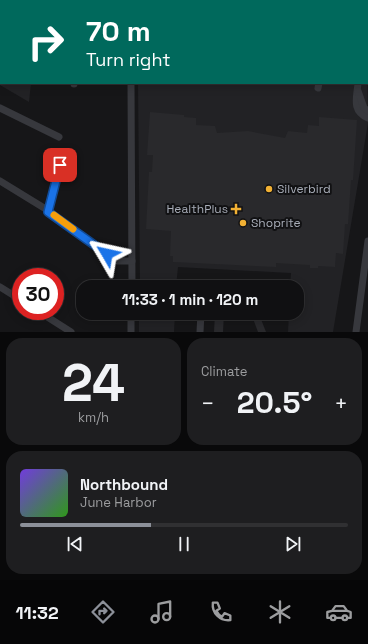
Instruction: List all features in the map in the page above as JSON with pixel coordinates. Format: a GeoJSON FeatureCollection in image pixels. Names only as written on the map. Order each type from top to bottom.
{"type":"FeatureCollection","features":[{"type":"Feature","properties":{"kind":"street"},"geometry":{"type":"LineString","coordinates":[[131,84],[132,280]]}},
{"type":"Feature","properties":{"kind":"street"},"geometry":{"type":"LineString","coordinates":[[358,87],[364,108],[368,111]]}},
{"type":"Feature","properties":{"kind":"street"},"geometry":{"type":"LineString","coordinates":[[358,87],[355,100],[357,109],[362,116],[368,118]]}},
{"type":"Feature","properties":{"kind":"street"},"geometry":{"type":"LineString","coordinates":[[0,108],[59,137]]}},
{"type":"Feature","properties":{"kind":"street"},"geometry":{"type":"LineString","coordinates":[[48,212],[60,165]]}},
{"type":"Feature","properties":{"kind":"street"},"geometry":{"type":"LineString","coordinates":[[0,181],[48,212],[117,261],[132,261]]}},
{"type":"Feature","properties":{"kind":"street"},"geometry":{"type":"LineString","coordinates":[[356,332],[368,241]]}},
{"type":"Feature","properties":{"kind":"street"},"geometry":{"type":"LineString","coordinates":[[0,287],[12,294]]}},
{"type":"Feature","properties":{"kind":"street"},"geometry":{"type":"LineString","coordinates":[[52,320],[71,332]]}},
{"type":"Feature","properties":{"kind":"street"},"geometry":{"type":"LineString","coordinates":[[131,320],[131,332]]}},
{"type":"Feature","properties":{"kind":"street"},"geometry":{"type":"LineString","coordinates":[[200,332],[201,320]]}},
{"type":"Feature","properties":{"kind":"shaded area"},"geometry":{"type":"Polygon","coordinates":[[[31,84],[29,102],[0,85],[31,84]]]}},
{"type":"Feature","properties":{"kind":"shaded area"},"geometry":{"type":"Polygon","coordinates":[[[138,84],[368,84],[368,123],[333,332],[288,332],[289,320],[304,320],[304,280],[290,280],[291,273],[178,267],[177,280],[140,280],[138,84]]]}},
{"type":"Feature","properties":{"kind":"shaded area"},"geometry":{"type":"Polygon","coordinates":[[[139,320],[175,320],[174,332],[139,332],[139,320]]]}},
{"type":"Feature","properties":{"kind":"building"},"geometry":{"type":"Polygon","coordinates":[[[150,112],[184,115],[184,117],[196,118],[196,125],[215,126],[217,133],[248,131],[285,138],[288,131],[307,133],[308,125],[319,126],[319,117],[357,120],[348,224],[345,224],[343,254],[336,253],[335,267],[318,266],[318,268],[310,268],[310,265],[276,263],[276,267],[173,262],[173,256],[170,256],[171,231],[146,229],[149,172],[152,172],[153,155],[147,155],[150,112]]]}},
{"type":"Feature","properties":{"kind":"building"},"geometry":{"type":"Polygon","coordinates":[[[215,320],[224,320],[223,332],[214,332],[215,320]]]}},
{"type":"Feature","properties":{"kind":"building"},"geometry":{"type":"Polygon","coordinates":[[[254,320],[261,320],[266,332],[258,332],[254,320]]]}},
{"type":"Feature","properties":{"kind":"slow traffic"},"geometry":{"type":"LineString","coordinates":[[54,215],[73,229]]}},
{"type":"Feature","properties":{"kind":"place","name":"Silverbird"},"geometry":{"type":"Point","coordinates":[269,189]}},
{"type":"Feature","properties":{"kind":"place","name":"HealthPlus"},"geometry":{"type":"Point","coordinates":[236,209]}},
{"type":"Feature","properties":{"kind":"place","name":"Shoprite"},"geometry":{"type":"Point","coordinates":[243,223]}},
{"type":"Feature","properties":{"kind":"route"},"geometry":{"type":"LineString","coordinates":[[60,165],[48,212],[107,254]]}}]}
